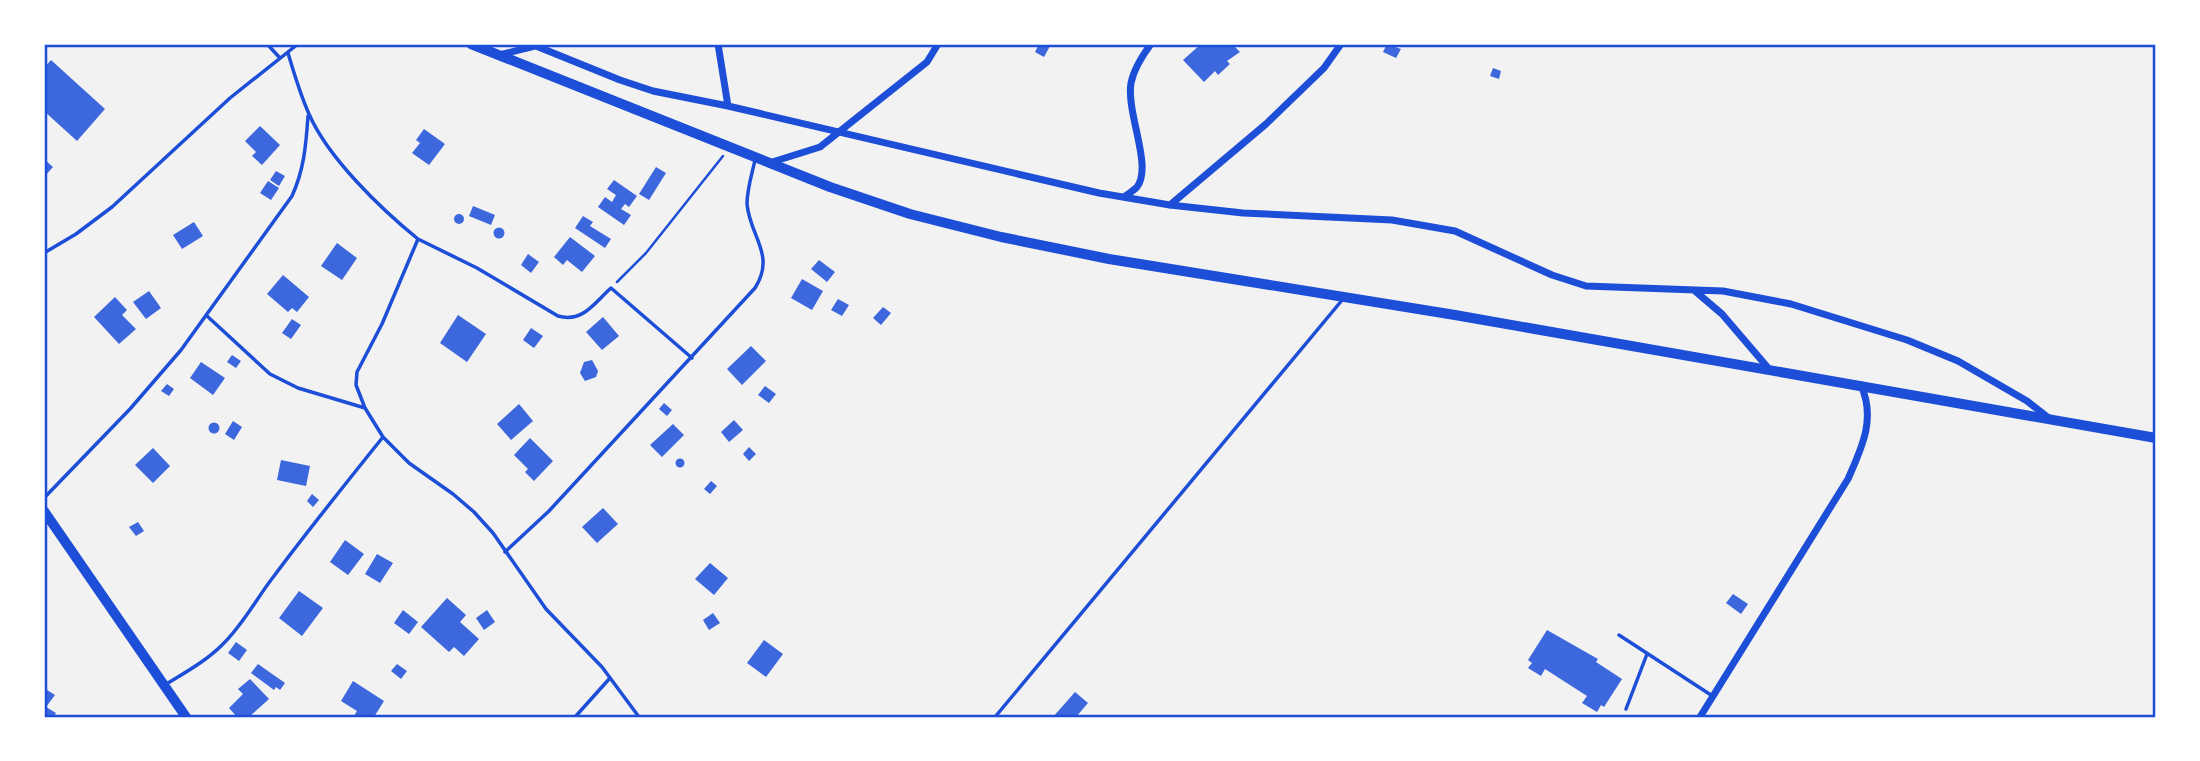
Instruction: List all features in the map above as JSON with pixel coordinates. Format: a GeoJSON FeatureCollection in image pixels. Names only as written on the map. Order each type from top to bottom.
{"type":"FeatureCollection","features":[{"type":"Feature","properties":{"kind":"main road"},"geometry":{"type":"LineString","coordinates":[[471,44],[830,187],[910,214],[1000,237],[1109,259],[1769,369],[2156,438]]}},
{"type":"Feature","properties":{"kind":"main road"},"geometry":{"type":"LineString","coordinates":[[44,511],[186,717]]}},
{"type":"Feature","properties":{"kind":"street"},"geometry":{"type":"LineString","coordinates":[[718,44],[729,106]]}},
{"type":"Feature","properties":{"kind":"street"},"geometry":{"type":"LineString","coordinates":[[768,163],[812,150],[841,132],[927,62],[938,44]]}},
{"type":"Feature","properties":{"kind":"street"},"geometry":{"type":"LineString","coordinates":[[1124,197],[1136,187],[1143,172],[1133,119],[1131,86],[1137,65],[1151,44]]}},
{"type":"Feature","properties":{"kind":"street"},"geometry":{"type":"LineString","coordinates":[[1170,205],[1266,124],[1324,68],[1341,44]]}},
{"type":"Feature","properties":{"kind":"street"},"geometry":{"type":"LineString","coordinates":[[499,55],[533,45],[642,87],[685,99],[729,106],[996,170],[1124,197],[1243,213],[1392,220],[1455,230],[1552,275],[1586,286],[1723,291],[1791,304],[1907,340],[1958,361],[2027,401],[2054,421]]}},
{"type":"Feature","properties":{"kind":"street"},"geometry":{"type":"LineString","coordinates":[[1693,290],[1722,314],[1769,369]]}},
{"type":"Feature","properties":{"kind":"street"},"geometry":{"type":"LineString","coordinates":[[1700,717],[1848,479],[1863,443],[1869,413],[1861,385]]}},
{"type":"Feature","properties":{"kind":"lane"},"geometry":{"type":"LineString","coordinates":[[267,44],[280,58]]}},
{"type":"Feature","properties":{"kind":"lane"},"geometry":{"type":"LineString","coordinates":[[44,253],[76,234],[112,207],[188,135],[298,44]]}},
{"type":"Feature","properties":{"kind":"lane"},"geometry":{"type":"LineString","coordinates":[[288,53],[309,114],[320,135],[342,163],[398,222],[418,239],[477,268],[558,316],[569,319],[580,316],[611,288],[692,358]]}},
{"type":"Feature","properties":{"kind":"lane"},"geometry":{"type":"LineString","coordinates":[[44,498],[130,409],[181,350],[292,196],[301,176],[309,114]]}},
{"type":"Feature","properties":{"kind":"lane"},"geometry":{"type":"LineString","coordinates":[[505,552],[549,511],[755,288],[762,277],[765,264],[747,204],[756,158]]}},
{"type":"Feature","properties":{"kind":"lane"},"geometry":{"type":"LineString","coordinates":[[418,239],[382,324],[357,372],[356,385],[365,408],[383,437],[409,463],[474,512],[493,533],[546,609],[610,678],[639,717]]}},
{"type":"Feature","properties":{"kind":"lane"},"geometry":{"type":"LineString","coordinates":[[995,717],[1344,297]]}},
{"type":"Feature","properties":{"kind":"lane"},"geometry":{"type":"LineString","coordinates":[[206,316],[270,374],[298,388],[365,408]]}},
{"type":"Feature","properties":{"kind":"lane"},"geometry":{"type":"LineString","coordinates":[[164,685],[199,664],[222,646],[383,437]]}},
{"type":"Feature","properties":{"kind":"lane"},"geometry":{"type":"LineString","coordinates":[[1619,635],[1714,696]]}},
{"type":"Feature","properties":{"kind":"lane"},"geometry":{"type":"LineString","coordinates":[[1626,709],[1647,654]]}},
{"type":"Feature","properties":{"kind":"lane"},"geometry":{"type":"LineString","coordinates":[[575,717],[610,678]]}},
{"type":"Feature","properties":{"kind":"path"},"geometry":{"type":"LineString","coordinates":[[611,288],[646,253],[729,148]]}},
{"type":"Feature","properties":{"kind":"building"},"geometry":{"type":"Polygon","coordinates":[[[1039,44],[1050,46],[1044,57],[1035,52],[1039,44]]]}},
{"type":"Feature","properties":{"kind":"building"},"geometry":{"type":"Polygon","coordinates":[[[1201,44],[1232,44],[1240,52],[1227,61],[1230,64],[1218,75],[1215,71],[1204,82],[1183,60],[1201,44]]]}},
{"type":"Feature","properties":{"kind":"building"},"geometry":{"type":"Polygon","coordinates":[[[1387,44],[1401,49],[1396,58],[1383,52],[1387,44]]]}},
{"type":"Feature","properties":{"kind":"building"},"geometry":{"type":"Polygon","coordinates":[[[51,60],[105,109],[77,141],[44,111],[44,68],[51,60]]]}},
{"type":"Feature","properties":{"kind":"building"},"geometry":{"type":"Polygon","coordinates":[[[1493,68],[1501,71],[1499,79],[1490,76],[1493,68]]]}},
{"type":"Feature","properties":{"kind":"building"},"geometry":{"type":"Polygon","coordinates":[[[260,126],[280,145],[262,165],[252,156],[256,152],[245,141],[260,126]]]}},
{"type":"Feature","properties":{"kind":"building"},"geometry":{"type":"Polygon","coordinates":[[[424,129],[445,144],[429,165],[412,153],[420,143],[416,140],[424,129]]]}},
{"type":"Feature","properties":{"kind":"building"},"geometry":{"type":"Polygon","coordinates":[[[44,159],[53,167],[44,177],[44,159]]]}},
{"type":"Feature","properties":{"kind":"building"},"geometry":{"type":"Polygon","coordinates":[[[656,167],[666,173],[649,200],[639,194],[656,167]]]}},
{"type":"Feature","properties":{"kind":"building"},"geometry":{"type":"Polygon","coordinates":[[[276,171],[285,176],[279,186],[270,180],[276,171]]]}},
{"type":"Feature","properties":{"kind":"building"},"geometry":{"type":"Polygon","coordinates":[[[614,180],[637,196],[629,207],[625,204],[621,209],[631,215],[624,225],[598,207],[605,197],[612,202],[616,195],[607,189],[614,180]]]}},
{"type":"Feature","properties":{"kind":"building"},"geometry":{"type":"Polygon","coordinates":[[[268,181],[279,188],[271,200],[260,193],[268,181]]]}},
{"type":"Feature","properties":{"kind":"building"},"geometry":{"type":"Polygon","coordinates":[[[473,206],[495,215],[491,225],[469,216],[473,206]]]}},
{"type":"Feature","properties":{"kind":"building"},"geometry":{"type":"Polygon","coordinates":[[[459,214],[464,219],[459,224],[454,219],[459,214]]]}},
{"type":"Feature","properties":{"kind":"building"},"geometry":{"type":"Polygon","coordinates":[[[583,216],[593,222],[590,226],[611,239],[605,248],[575,228],[583,216]]]}},
{"type":"Feature","properties":{"kind":"building"},"geometry":{"type":"Polygon","coordinates":[[[194,222],[203,236],[182,249],[173,235],[194,222]]]}},
{"type":"Feature","properties":{"kind":"building"},"geometry":{"type":"Polygon","coordinates":[[[499,228],[503,229],[503,237],[499,238],[495,237],[494,233],[495,229],[499,228]]]}},
{"type":"Feature","properties":{"kind":"building"},"geometry":{"type":"Polygon","coordinates":[[[570,237],[595,256],[582,272],[567,260],[563,265],[554,257],[570,237]]]}},
{"type":"Feature","properties":{"kind":"building"},"geometry":{"type":"Polygon","coordinates":[[[337,243],[357,258],[342,280],[321,266],[337,243]]]}},
{"type":"Feature","properties":{"kind":"building"},"geometry":{"type":"Polygon","coordinates":[[[528,254],[539,262],[531,273],[521,265],[528,254]]]}},
{"type":"Feature","properties":{"kind":"building"},"geometry":{"type":"Polygon","coordinates":[[[819,260],[835,272],[827,282],[811,269],[819,260]]]}},
{"type":"Feature","properties":{"kind":"building"},"geometry":{"type":"Polygon","coordinates":[[[283,275],[309,297],[297,312],[292,308],[288,312],[267,294],[283,275]]]}},
{"type":"Feature","properties":{"kind":"building"},"geometry":{"type":"Polygon","coordinates":[[[802,279],[823,291],[812,310],[791,298],[802,279]]]}},
{"type":"Feature","properties":{"kind":"building"},"geometry":{"type":"Polygon","coordinates":[[[149,291],[161,308],[146,319],[133,302],[149,291]]]}},
{"type":"Feature","properties":{"kind":"building"},"geometry":{"type":"Polygon","coordinates":[[[115,297],[127,310],[122,315],[136,329],[119,344],[94,317],[115,297]]]}},
{"type":"Feature","properties":{"kind":"building"},"geometry":{"type":"Polygon","coordinates":[[[838,299],[849,305],[842,316],[831,310],[838,299]]]}},
{"type":"Feature","properties":{"kind":"building"},"geometry":{"type":"Polygon","coordinates":[[[883,307],[891,313],[881,325],[873,318],[883,307]]]}},
{"type":"Feature","properties":{"kind":"building"},"geometry":{"type":"Polygon","coordinates":[[[458,315],[486,334],[467,362],[440,343],[458,315]]]}},
{"type":"Feature","properties":{"kind":"building"},"geometry":{"type":"Polygon","coordinates":[[[603,317],[619,336],[602,350],[586,332],[603,317]]]}},
{"type":"Feature","properties":{"kind":"building"},"geometry":{"type":"Polygon","coordinates":[[[292,319],[301,325],[291,339],[282,333],[292,319]]]}},
{"type":"Feature","properties":{"kind":"building"},"geometry":{"type":"Polygon","coordinates":[[[531,328],[543,336],[534,348],[523,340],[531,328]]]}},
{"type":"Feature","properties":{"kind":"building"},"geometry":{"type":"Polygon","coordinates":[[[751,346],[766,361],[742,385],[727,369],[751,346]]]}},
{"type":"Feature","properties":{"kind":"building"},"geometry":{"type":"Polygon","coordinates":[[[232,355],[241,361],[236,368],[227,362],[232,355]]]}},
{"type":"Feature","properties":{"kind":"building"},"geometry":{"type":"Polygon","coordinates":[[[592,360],[598,371],[596,377],[585,381],[580,373],[584,362],[592,360]]]}},
{"type":"Feature","properties":{"kind":"building"},"geometry":{"type":"Polygon","coordinates":[[[201,362],[225,378],[213,395],[190,378],[201,362]]]}},
{"type":"Feature","properties":{"kind":"building"},"geometry":{"type":"Polygon","coordinates":[[[167,384],[174,389],[169,396],[161,391],[167,384]]]}},
{"type":"Feature","properties":{"kind":"building"},"geometry":{"type":"Polygon","coordinates":[[[765,386],[776,394],[769,403],[758,395],[765,386]]]}},
{"type":"Feature","properties":{"kind":"building"},"geometry":{"type":"Polygon","coordinates":[[[664,403],[672,410],[667,416],[659,409],[664,403]]]}},
{"type":"Feature","properties":{"kind":"building"},"geometry":{"type":"Polygon","coordinates":[[[519,404],[533,421],[511,440],[497,424],[519,404]]]}},
{"type":"Feature","properties":{"kind":"building"},"geometry":{"type":"Polygon","coordinates":[[[734,420],[743,430],[729,442],[721,432],[734,420]]]}},
{"type":"Feature","properties":{"kind":"building"},"geometry":{"type":"Polygon","coordinates":[[[233,421],[242,427],[234,440],[225,434],[233,421]]]}},
{"type":"Feature","properties":{"kind":"building"},"geometry":{"type":"Polygon","coordinates":[[[214,422],[220,428],[214,434],[208,428],[214,422]]]}},
{"type":"Feature","properties":{"kind":"building"},"geometry":{"type":"Polygon","coordinates":[[[673,424],[684,435],[662,457],[650,445],[673,424]]]}},
{"type":"Feature","properties":{"kind":"building"},"geometry":{"type":"Polygon","coordinates":[[[530,438],[553,461],[534,481],[525,472],[528,469],[514,455],[530,438]]]}},
{"type":"Feature","properties":{"kind":"building"},"geometry":{"type":"Polygon","coordinates":[[[749,447],[756,454],[749,461],[743,454],[749,447]]]}},
{"type":"Feature","properties":{"kind":"building"},"geometry":{"type":"Polygon","coordinates":[[[153,448],[170,466],[153,483],[135,465],[153,448]]]}},
{"type":"Feature","properties":{"kind":"building"},"geometry":{"type":"Polygon","coordinates":[[[680,459],[684,463],[680,467],[676,463],[680,459]]]}},
{"type":"Feature","properties":{"kind":"building"},"geometry":{"type":"Polygon","coordinates":[[[281,460],[310,466],[306,486],[277,480],[281,460]]]}},
{"type":"Feature","properties":{"kind":"building"},"geometry":{"type":"Polygon","coordinates":[[[711,481],[717,486],[710,494],[704,489],[711,481]]]}},
{"type":"Feature","properties":{"kind":"building"},"geometry":{"type":"Polygon","coordinates":[[[312,494],[319,500],[313,507],[307,501],[312,494]]]}},
{"type":"Feature","properties":{"kind":"building"},"geometry":{"type":"Polygon","coordinates":[[[603,508],[618,524],[597,543],[582,527],[603,508]]]}},
{"type":"Feature","properties":{"kind":"building"},"geometry":{"type":"Polygon","coordinates":[[[138,522],[144,531],[136,536],[129,527],[138,522]]]}},
{"type":"Feature","properties":{"kind":"building"},"geometry":{"type":"Polygon","coordinates":[[[345,540],[364,554],[348,575],[330,562],[345,540]]]}},
{"type":"Feature","properties":{"kind":"building"},"geometry":{"type":"Polygon","coordinates":[[[377,554],[393,563],[380,583],[365,574],[377,554]]]}},
{"type":"Feature","properties":{"kind":"building"},"geometry":{"type":"Polygon","coordinates":[[[710,563],[728,578],[714,595],[695,579],[710,563]]]}},
{"type":"Feature","properties":{"kind":"building"},"geometry":{"type":"Polygon","coordinates":[[[299,591],[323,608],[302,636],[279,618],[299,591]]]}},
{"type":"Feature","properties":{"kind":"building"},"geometry":{"type":"Polygon","coordinates":[[[1733,594],[1748,604],[1741,614],[1726,603],[1733,594]]]}},
{"type":"Feature","properties":{"kind":"building"},"geometry":{"type":"Polygon","coordinates":[[[447,598],[466,615],[460,622],[479,639],[464,656],[454,647],[449,652],[421,627],[447,598]]]}},
{"type":"Feature","properties":{"kind":"building"},"geometry":{"type":"Polygon","coordinates":[[[403,610],[418,622],[409,634],[394,623],[403,610]]]}},
{"type":"Feature","properties":{"kind":"building"},"geometry":{"type":"Polygon","coordinates":[[[487,610],[495,622],[484,630],[476,618],[487,610]]]}},
{"type":"Feature","properties":{"kind":"building"},"geometry":{"type":"Polygon","coordinates":[[[713,613],[720,623],[709,630],[703,620],[713,613]]]}},
{"type":"Feature","properties":{"kind":"building"},"geometry":{"type":"Polygon","coordinates":[[[1547,630],[1598,659],[1596,662],[1622,679],[1604,707],[1601,705],[1597,712],[1582,703],[1587,696],[1545,669],[1541,676],[1528,668],[1532,663],[1528,660],[1547,630]]]}},
{"type":"Feature","properties":{"kind":"building"},"geometry":{"type":"Polygon","coordinates":[[[764,640],[783,654],[766,677],[747,663],[764,640]]]}},
{"type":"Feature","properties":{"kind":"building"},"geometry":{"type":"Polygon","coordinates":[[[236,642],[247,650],[239,661],[228,653],[236,642]]]}},
{"type":"Feature","properties":{"kind":"building"},"geometry":{"type":"Polygon","coordinates":[[[258,664],[285,683],[280,690],[276,687],[274,690],[251,673],[258,664]]]}},
{"type":"Feature","properties":{"kind":"building"},"geometry":{"type":"Polygon","coordinates":[[[397,664],[407,671],[401,679],[391,671],[397,664]]]}},
{"type":"Feature","properties":{"kind":"building"},"geometry":{"type":"Polygon","coordinates":[[[250,679],[269,699],[249,717],[237,717],[229,708],[243,694],[238,689],[250,679]]]}},
{"type":"Feature","properties":{"kind":"building"},"geometry":{"type":"Polygon","coordinates":[[[353,681],[384,701],[374,717],[356,717],[354,716],[357,711],[341,701],[353,681]]]}},
{"type":"Feature","properties":{"kind":"building"},"geometry":{"type":"Polygon","coordinates":[[[47,690],[55,695],[46,707],[56,713],[53,717],[44,714],[44,694],[47,690]]]}},
{"type":"Feature","properties":{"kind":"building"},"geometry":{"type":"Polygon","coordinates":[[[1075,692],[1088,703],[1076,717],[1053,717],[1075,692]]]}}]}
